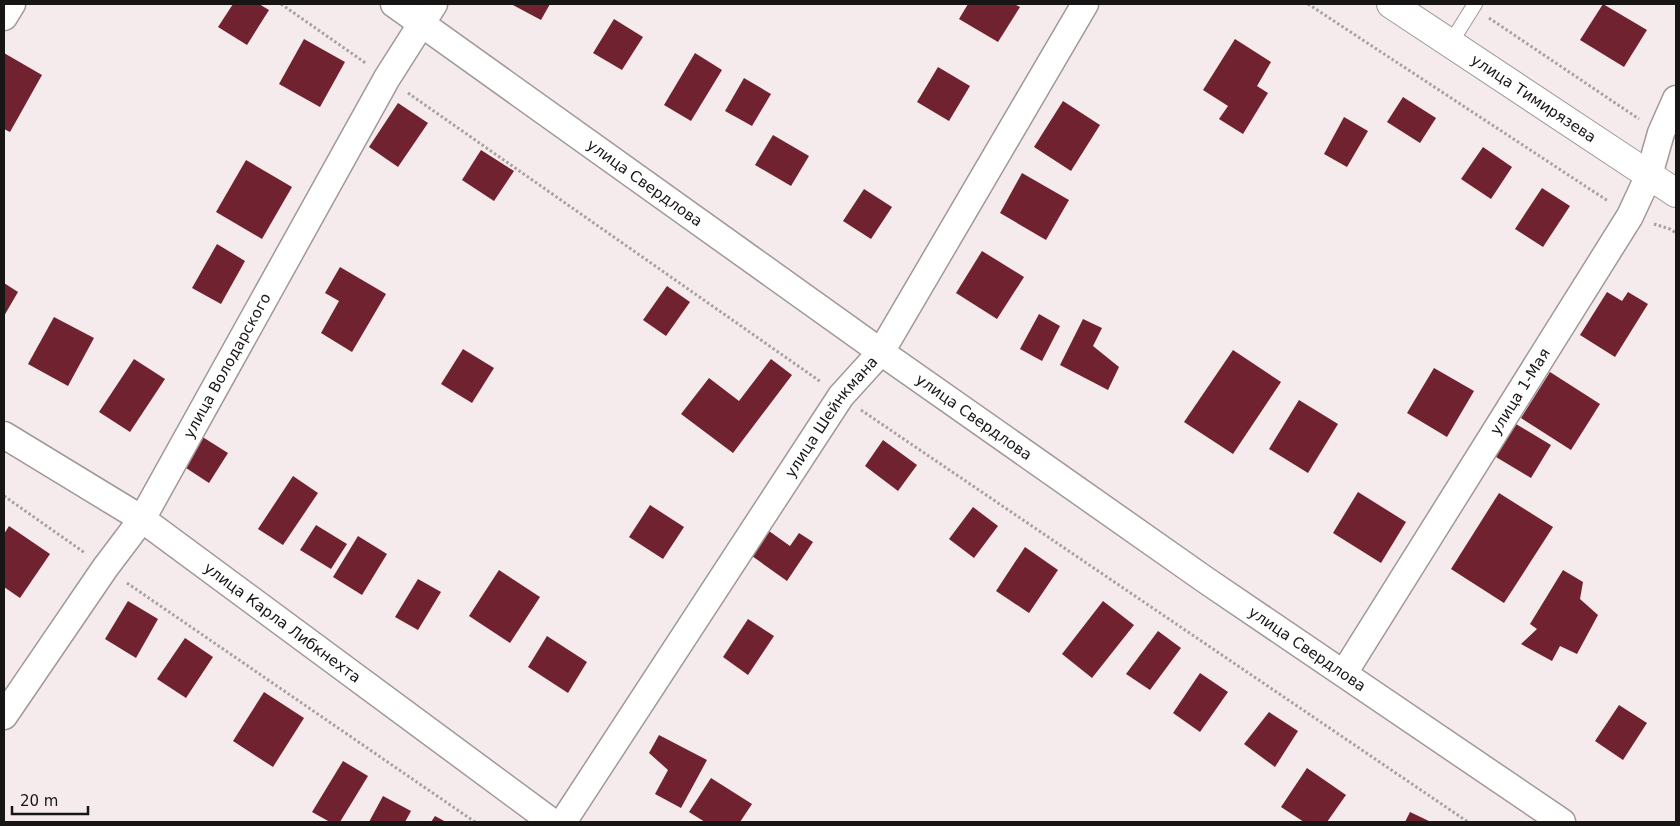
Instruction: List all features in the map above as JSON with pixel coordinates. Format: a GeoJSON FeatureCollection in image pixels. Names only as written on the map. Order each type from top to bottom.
{"type":"FeatureCollection","features":[{"type":"Feature","properties":{"kind":"main road","name":"улица Тимирязева"},"geometry":{"type":"LineString","coordinates":[[1391,4],[1676,193]]}},
{"type":"Feature","properties":{"kind":"street"},"geometry":{"type":"LineString","coordinates":[[4,16],[12,4]]}},
{"type":"Feature","properties":{"kind":"street","name":"улица Свердлова"},"geometry":{"type":"LineString","coordinates":[[394,4],[428,13],[881,352],[1207,581],[1562,822]]}},
{"type":"Feature","properties":{"kind":"street","name":"улица Шейнкмана"},"geometry":{"type":"LineString","coordinates":[[563,822],[841,396],[881,352],[1085,4]]}},
{"type":"Feature","properties":{"kind":"street","name":"улица Володарского"},"geometry":{"type":"LineString","coordinates":[[4,716],[105,568],[142,519],[387,78],[428,13]]}},
{"type":"Feature","properties":{"kind":"street","name":"улица 1-Мая"},"geometry":{"type":"LineString","coordinates":[[1344,674],[1630,216],[1649,175],[1661,133],[1676,99]]}},
{"type":"Feature","properties":{"kind":"street","name":"улица Карла Либкнехта"},"geometry":{"type":"LineString","coordinates":[[4,435],[142,519],[552,822]]}},
{"type":"Feature","properties":{"kind":"lane"},"geometry":{"type":"LineString","coordinates":[[1450,44],[1474,6]]}},
{"type":"Feature","properties":{"kind":"path"},"geometry":{"type":"LineString","coordinates":[[281,4],[841,396],[1468,822]]}},
{"type":"Feature","properties":{"kind":"path"},"geometry":{"type":"LineString","coordinates":[[1308,4],[1630,216],[1670,229],[1676,233]]}},
{"type":"Feature","properties":{"kind":"path"},"geometry":{"type":"LineString","coordinates":[[1474,6],[1661,133]]}},
{"type":"Feature","properties":{"kind":"path"},"geometry":{"type":"LineString","coordinates":[[4,496],[105,568],[475,822]]}},
{"type":"Feature","properties":{"kind":"building"},"geometry":{"type":"Polygon","coordinates":[[[233,4],[259,4],[269,10],[247,45],[218,27],[233,4]]]}},
{"type":"Feature","properties":{"kind":"building"},"geometry":{"type":"Polygon","coordinates":[[[511,4],[550,4],[541,20],[511,4]]]}},
{"type":"Feature","properties":{"kind":"building"},"geometry":{"type":"Polygon","coordinates":[[[968,4],[1014,4],[1020,7],[998,42],[959,19],[968,4]]]}},
{"type":"Feature","properties":{"kind":"building"},"geometry":{"type":"Polygon","coordinates":[[[1603,4],[1647,30],[1624,67],[1580,40],[1603,4]]]}},
{"type":"Feature","properties":{"kind":"building"},"geometry":{"type":"Polygon","coordinates":[[[614,19],[643,37],[622,70],[593,53],[614,19]]]}},
{"type":"Feature","properties":{"kind":"building"},"geometry":{"type":"Polygon","coordinates":[[[304,39],[345,62],[320,107],[279,84],[304,39]]]}},
{"type":"Feature","properties":{"kind":"building"},"geometry":{"type":"Polygon","coordinates":[[[1235,39],[1271,62],[1257,86],[1268,93],[1243,134],[1219,119],[1228,106],[1203,90],[1235,39]]]}},
{"type":"Feature","properties":{"kind":"building"},"geometry":{"type":"Polygon","coordinates":[[[4,53],[42,75],[10,132],[4,129],[4,53]]]}},
{"type":"Feature","properties":{"kind":"building"},"geometry":{"type":"Polygon","coordinates":[[[695,53],[722,70],[691,121],[664,105],[695,53]]]}},
{"type":"Feature","properties":{"kind":"building"},"geometry":{"type":"Polygon","coordinates":[[[938,67],[970,86],[949,121],[917,102],[938,67]]]}},
{"type":"Feature","properties":{"kind":"building"},"geometry":{"type":"Polygon","coordinates":[[[744,78],[771,94],[752,126],[725,111],[744,78]]]}},
{"type":"Feature","properties":{"kind":"building"},"geometry":{"type":"Polygon","coordinates":[[[1403,97],[1436,118],[1420,143],[1387,122],[1403,97]]]}},
{"type":"Feature","properties":{"kind":"building"},"geometry":{"type":"Polygon","coordinates":[[[1063,101],[1100,125],[1071,171],[1034,147],[1063,101]]]}},
{"type":"Feature","properties":{"kind":"building"},"geometry":{"type":"Polygon","coordinates":[[[398,103],[428,123],[398,167],[369,147],[398,103]]]}},
{"type":"Feature","properties":{"kind":"building"},"geometry":{"type":"Polygon","coordinates":[[[1344,117],[1368,131],[1347,167],[1324,154],[1344,117]]]}},
{"type":"Feature","properties":{"kind":"building"},"geometry":{"type":"Polygon","coordinates":[[[773,135],[809,156],[791,186],[755,165],[773,135]]]}},
{"type":"Feature","properties":{"kind":"building"},"geometry":{"type":"Polygon","coordinates":[[[1483,147],[1512,167],[1491,199],[1461,179],[1483,147]]]}},
{"type":"Feature","properties":{"kind":"building"},"geometry":{"type":"Polygon","coordinates":[[[481,150],[514,171],[494,201],[462,180],[481,150]]]}},
{"type":"Feature","properties":{"kind":"building"},"geometry":{"type":"Polygon","coordinates":[[[246,160],[292,187],[262,239],[216,212],[246,160]]]}},
{"type":"Feature","properties":{"kind":"building"},"geometry":{"type":"Polygon","coordinates":[[[1022,173],[1069,200],[1046,240],[1000,213],[1022,173]]]}},
{"type":"Feature","properties":{"kind":"building"},"geometry":{"type":"Polygon","coordinates":[[[1542,188],[1570,206],[1543,247],[1515,229],[1542,188]]]}},
{"type":"Feature","properties":{"kind":"building"},"geometry":{"type":"Polygon","coordinates":[[[864,189],[892,207],[871,239],[843,221],[864,189]]]}},
{"type":"Feature","properties":{"kind":"building"},"geometry":{"type":"Polygon","coordinates":[[[217,244],[245,261],[221,304],[192,288],[217,244]]]}},
{"type":"Feature","properties":{"kind":"building"},"geometry":{"type":"Polygon","coordinates":[[[982,251],[1024,277],[997,319],[956,293],[982,251]]]}},
{"type":"Feature","properties":{"kind":"building"},"geometry":{"type":"Polygon","coordinates":[[[340,267],[386,294],[352,352],[321,333],[339,301],[325,293],[340,267]]]}},
{"type":"Feature","properties":{"kind":"building"},"geometry":{"type":"Polygon","coordinates":[[[4,283],[18,292],[4,316],[4,283]]]}},
{"type":"Feature","properties":{"kind":"building"},"geometry":{"type":"Polygon","coordinates":[[[667,286],[690,302],[666,336],[643,320],[667,286]]]}},
{"type":"Feature","properties":{"kind":"building"},"geometry":{"type":"Polygon","coordinates":[[[1607,292],[1622,301],[1628,292],[1648,304],[1615,357],[1580,335],[1607,292]]]}},
{"type":"Feature","properties":{"kind":"building"},"geometry":{"type":"Polygon","coordinates":[[[1039,314],[1060,326],[1042,361],[1020,349],[1039,314]]]}},
{"type":"Feature","properties":{"kind":"building"},"geometry":{"type":"Polygon","coordinates":[[[54,317],[94,338],[68,386],[28,364],[54,317]]]}},
{"type":"Feature","properties":{"kind":"building"},"geometry":{"type":"Polygon","coordinates":[[[1083,319],[1102,328],[1093,346],[1119,367],[1108,390],[1060,365],[1083,319]]]}},
{"type":"Feature","properties":{"kind":"building"},"geometry":{"type":"Polygon","coordinates":[[[463,349],[494,368],[472,403],[441,384],[463,349]]]}},
{"type":"Feature","properties":{"kind":"building"},"geometry":{"type":"Polygon","coordinates":[[[1233,350],[1281,382],[1233,454],[1184,422],[1233,350]]]}},
{"type":"Feature","properties":{"kind":"building"},"geometry":{"type":"Polygon","coordinates":[[[134,359],[165,379],[130,432],[99,412],[134,359]]]}},
{"type":"Feature","properties":{"kind":"building"},"geometry":{"type":"Polygon","coordinates":[[[771,359],[792,375],[733,453],[681,414],[709,378],[739,401],[771,359]]]}},
{"type":"Feature","properties":{"kind":"building"},"geometry":{"type":"Polygon","coordinates":[[[1434,368],[1474,391],[1447,437],[1407,413],[1434,368]]]}},
{"type":"Feature","properties":{"kind":"building"},"geometry":{"type":"Polygon","coordinates":[[[1550,372],[1600,404],[1571,450],[1521,418],[1550,372]]]}},
{"type":"Feature","properties":{"kind":"building"},"geometry":{"type":"Polygon","coordinates":[[[1299,400],[1338,424],[1308,473],[1269,449],[1299,400]]]}},
{"type":"Feature","properties":{"kind":"building"},"geometry":{"type":"Polygon","coordinates":[[[1516,424],[1551,445],[1531,478],[1496,457],[1516,424]]]}},
{"type":"Feature","properties":{"kind":"building"},"geometry":{"type":"Polygon","coordinates":[[[201,436],[228,453],[209,483],[183,466],[201,436]]]}},
{"type":"Feature","properties":{"kind":"building"},"geometry":{"type":"Polygon","coordinates":[[[883,440],[917,465],[898,491],[865,466],[883,440]]]}},
{"type":"Feature","properties":{"kind":"building"},"geometry":{"type":"Polygon","coordinates":[[[293,476],[318,493],[283,545],[258,529],[293,476]]]}},
{"type":"Feature","properties":{"kind":"building"},"geometry":{"type":"Polygon","coordinates":[[[1358,492],[1406,522],[1381,563],[1333,533],[1358,492]]]}},
{"type":"Feature","properties":{"kind":"building"},"geometry":{"type":"Polygon","coordinates":[[[1499,493],[1553,527],[1504,603],[1451,569],[1499,493]]]}},
{"type":"Feature","properties":{"kind":"building"},"geometry":{"type":"Polygon","coordinates":[[[650,505],[684,527],[663,559],[629,537],[650,505]]]}},
{"type":"Feature","properties":{"kind":"building"},"geometry":{"type":"Polygon","coordinates":[[[973,507],[998,526],[974,558],[949,539],[973,507]]]}},
{"type":"Feature","properties":{"kind":"building"},"geometry":{"type":"Polygon","coordinates":[[[316,525],[347,544],[331,569],[300,550],[316,525]]]}},
{"type":"Feature","properties":{"kind":"building"},"geometry":{"type":"Polygon","coordinates":[[[9,526],[50,554],[20,598],[4,587],[4,534],[9,526]]]}},
{"type":"Feature","properties":{"kind":"building"},"geometry":{"type":"Polygon","coordinates":[[[769,531],[790,546],[799,533],[813,542],[787,581],[752,556],[769,531]]]}},
{"type":"Feature","properties":{"kind":"building"},"geometry":{"type":"Polygon","coordinates":[[[358,536],[387,554],[362,595],[333,577],[358,536]]]}},
{"type":"Feature","properties":{"kind":"building"},"geometry":{"type":"Polygon","coordinates":[[[1025,547],[1058,570],[1029,613],[996,591],[1025,547]]]}},
{"type":"Feature","properties":{"kind":"building"},"geometry":{"type":"Polygon","coordinates":[[[499,570],[540,597],[510,643],[469,616],[499,570]]]}},
{"type":"Feature","properties":{"kind":"building"},"geometry":{"type":"Polygon","coordinates":[[[1563,570],[1583,582],[1580,599],[1598,615],[1577,654],[1560,646],[1552,661],[1521,644],[1537,629],[1530,624],[1563,570]]]}},
{"type":"Feature","properties":{"kind":"building"},"geometry":{"type":"Polygon","coordinates":[[[418,579],[441,592],[418,630],[395,617],[418,579]]]}},
{"type":"Feature","properties":{"kind":"building"},"geometry":{"type":"Polygon","coordinates":[[[128,601],[158,619],[136,658],[105,639],[128,601]]]}},
{"type":"Feature","properties":{"kind":"building"},"geometry":{"type":"Polygon","coordinates":[[[1103,601],[1134,625],[1092,678],[1062,654],[1103,601]]]}},
{"type":"Feature","properties":{"kind":"building"},"geometry":{"type":"Polygon","coordinates":[[[748,619],[774,636],[748,675],[723,657],[748,619]]]}},
{"type":"Feature","properties":{"kind":"building"},"geometry":{"type":"Polygon","coordinates":[[[1158,631],[1181,648],[1150,690],[1126,674],[1158,631]]]}},
{"type":"Feature","properties":{"kind":"building"},"geometry":{"type":"Polygon","coordinates":[[[547,636],[587,662],[568,693],[528,667],[547,636]]]}},
{"type":"Feature","properties":{"kind":"building"},"geometry":{"type":"Polygon","coordinates":[[[185,638],[213,657],[186,698],[157,679],[185,638]]]}},
{"type":"Feature","properties":{"kind":"building"},"geometry":{"type":"Polygon","coordinates":[[[1200,673],[1228,692],[1200,732],[1173,713],[1200,673]]]}},
{"type":"Feature","properties":{"kind":"building"},"geometry":{"type":"Polygon","coordinates":[[[264,692],[304,718],[273,767],[233,741],[264,692]]]}},
{"type":"Feature","properties":{"kind":"building"},"geometry":{"type":"Polygon","coordinates":[[[1619,705],[1647,723],[1623,760],[1595,741],[1619,705]]]}},
{"type":"Feature","properties":{"kind":"building"},"geometry":{"type":"Polygon","coordinates":[[[1269,712],[1298,731],[1275,767],[1244,744],[1269,712]]]}},
{"type":"Feature","properties":{"kind":"building"},"geometry":{"type":"Polygon","coordinates":[[[659,735],[707,760],[681,808],[655,794],[668,770],[649,753],[659,735]]]}},
{"type":"Feature","properties":{"kind":"building"},"geometry":{"type":"Polygon","coordinates":[[[343,761],[368,776],[340,822],[330,822],[312,812],[343,761]]]}},
{"type":"Feature","properties":{"kind":"building"},"geometry":{"type":"Polygon","coordinates":[[[1307,768],[1346,795],[1327,822],[1304,822],[1281,807],[1307,768]]]}},
{"type":"Feature","properties":{"kind":"building"},"geometry":{"type":"Polygon","coordinates":[[[711,778],[752,804],[740,822],[705,822],[689,812],[711,778]]]}},
{"type":"Feature","properties":{"kind":"building"},"geometry":{"type":"Polygon","coordinates":[[[383,796],[411,811],[405,822],[369,822],[383,796]]]}},
{"type":"Feature","properties":{"kind":"building"},"geometry":{"type":"Polygon","coordinates":[[[1410,812],[1431,822],[1405,822],[1410,812]]]}},
{"type":"Feature","properties":{"kind":"building"},"geometry":{"type":"Polygon","coordinates":[[[435,816],[446,822],[431,822],[435,816]]]}}]}
